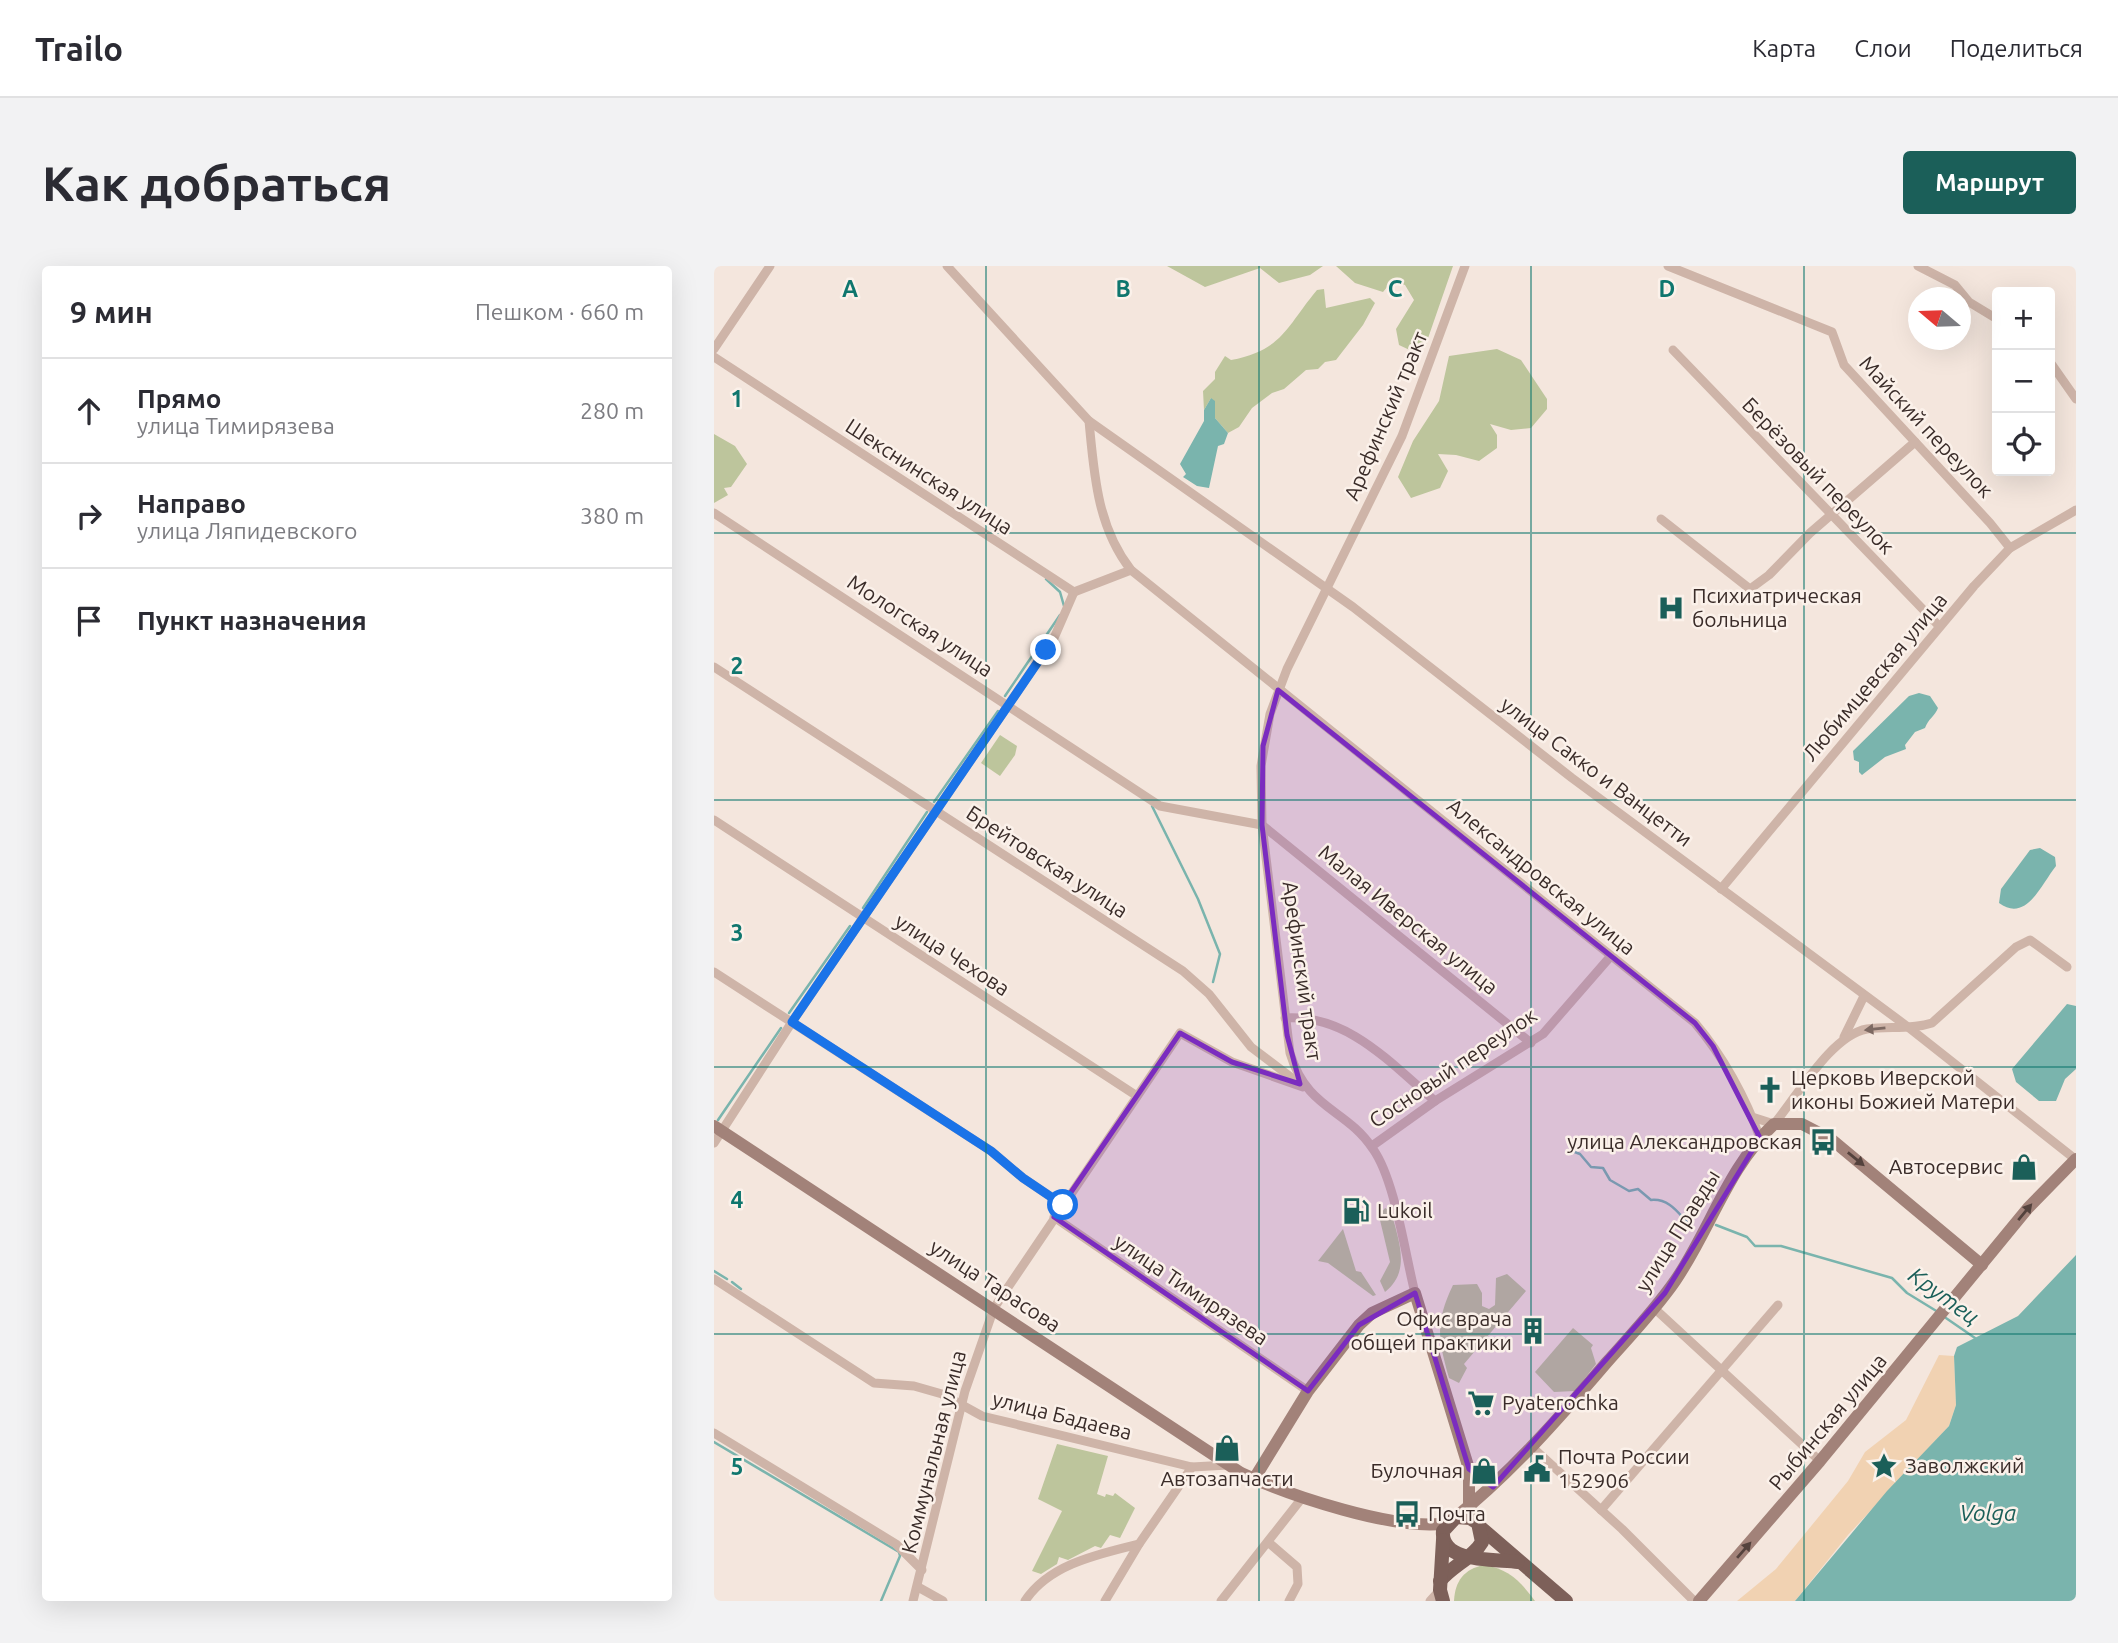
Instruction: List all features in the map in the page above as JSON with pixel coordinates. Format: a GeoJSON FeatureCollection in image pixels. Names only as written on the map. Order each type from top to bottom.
{"type":"FeatureCollection","features":[{"type":"Feature","properties":{"kind":"main road"},"geometry":{"type":"LineString","coordinates":[[1438,1593],[1447,1529],[1465,1516],[1479,1525],[1518,1562],[1566,1601]]}},
{"type":"Feature","properties":{"kind":"main road"},"geometry":{"type":"LineString","coordinates":[[1438,1593],[1468,1555],[1482,1542],[1479,1525]]}},
{"type":"Feature","properties":{"kind":"main road"},"geometry":{"type":"LineString","coordinates":[[1447,1529],[1455,1554],[1518,1562]]}},
{"type":"Feature","properties":{"kind":"street"},"geometry":{"type":"LineString","coordinates":[[714,349],[767,270],[775,266]]}},
{"type":"Feature","properties":{"kind":"street","name":"улица Сакко и Ванцетти"},"geometry":{"type":"LineString","coordinates":[[947,266],[1089,421],[1390,634],[1572,778],[1908,1027]]}},
{"type":"Feature","properties":{"kind":"street","name":"Арефинский тракт"},"geometry":{"type":"LineString","coordinates":[[1465,266],[1402,436],[1377,492],[1325,589],[1278,690],[1262,756],[1262,825],[1290,1053],[1305,1087],[1372,1146],[1387,1179],[1415,1293],[1469,1469],[1469,1506]]}},
{"type":"Feature","properties":{"kind":"street","name":"Майский переулок"},"geometry":{"type":"LineString","coordinates":[[1668,266],[1832,332],[1844,365],[2010,548]]}},
{"type":"Feature","properties":{"kind":"street"},"geometry":{"type":"LineString","coordinates":[[1918,266],[1955,285],[1969,302],[1992,316]]}},
{"type":"Feature","properties":{"kind":"street","name":"Берёзовый переулок"},"geometry":{"type":"LineString","coordinates":[[1673,350],[1939,626]]}},
{"type":"Feature","properties":{"kind":"street","name":"Шекснинская улица"},"geometry":{"type":"LineString","coordinates":[[714,357],[1074,592]]}},
{"type":"Feature","properties":{"kind":"street"},"geometry":{"type":"LineString","coordinates":[[2055,369],[2076,399]]}},
{"type":"Feature","properties":{"kind":"street"},"geometry":{"type":"LineString","coordinates":[[1089,421],[1094,479],[1115,548],[1131,570],[1257,669],[1278,690]]}},
{"type":"Feature","properties":{"kind":"street"},"geometry":{"type":"LineString","coordinates":[[1661,519],[1749,589],[1769,575],[1915,442]]}},
{"type":"Feature","properties":{"kind":"street","name":"Любимцевская улица"},"geometry":{"type":"LineString","coordinates":[[1721,889],[1939,626],[2010,548],[2076,510]]}},
{"type":"Feature","properties":{"kind":"street","name":"Мологская улица"},"geometry":{"type":"LineString","coordinates":[[714,514],[1009,704],[1160,806],[1262,825]]}},
{"type":"Feature","properties":{"kind":"street"},"geometry":{"type":"LineString","coordinates":[[714,1143],[718,1128],[1054,638],[1074,592],[1131,570]]}},
{"type":"Feature","properties":{"kind":"street","name":"Брейтовская улица"},"geometry":{"type":"LineString","coordinates":[[714,667],[1183,971],[1209,995],[1251,1047],[1305,1087]]}},
{"type":"Feature","properties":{"kind":"street","name":"Александровская улица"},"geometry":{"type":"LineString","coordinates":[[1278,690],[1695,1023],[1713,1046],[1752,1117],[1760,1138]]}},
{"type":"Feature","properties":{"kind":"street","name":"улица Чехова"},"geometry":{"type":"LineString","coordinates":[[714,820],[1137,1097]]}},
{"type":"Feature","properties":{"kind":"street","name":"Малая Иверская улица"},"geometry":{"type":"LineString","coordinates":[[1262,825],[1531,1043]]}},
{"type":"Feature","properties":{"kind":"street"},"geometry":{"type":"LineString","coordinates":[[1843,1039],[1867,1029],[1932,1023],[2016,947],[2030,940],[2067,967]]}},
{"type":"Feature","properties":{"kind":"street","name":"Сосновый переулок"},"geometry":{"type":"LineString","coordinates":[[1372,1146],[1435,1101],[1531,1043],[1571,1004],[1609,957]]}},
{"type":"Feature","properties":{"kind":"street"},"geometry":{"type":"LineString","coordinates":[[714,972],[991,1151],[1023,1178],[1063,1205]]}},
{"type":"Feature","properties":{"kind":"street","name":"улица Правды"},"geometry":{"type":"LineString","coordinates":[[1447,1529],[1532,1447],[1654,1308],[1675,1280],[1721,1198],[1760,1138],[1774,1125],[1843,1039],[1864,996]]}},
{"type":"Feature","properties":{"kind":"street"},"geometry":{"type":"LineString","coordinates":[[1285,1018],[1315,1017],[1346,1030],[1360,1038],[1435,1101]]}},
{"type":"Feature","properties":{"kind":"street"},"geometry":{"type":"LineString","coordinates":[[1908,1027],[2076,1159]]}},
{"type":"Feature","properties":{"kind":"street","name":"Коммунальная улица"},"geometry":{"type":"LineString","coordinates":[[913,1601],[961,1404],[994,1308],[1180,1033],[1232,1062],[1305,1087]]}},
{"type":"Feature","properties":{"kind":"street"},"geometry":{"type":"LineString","coordinates":[[1752,1117],[1774,1125],[1802,1124],[1830,1139],[1982,1265]]}},
{"type":"Feature","properties":{"kind":"street","name":"улица Тарасова"},"geometry":{"type":"LineString","coordinates":[[718,1128],[1228,1465],[1254,1479]]}},
{"type":"Feature","properties":{"kind":"street","name":"Рыбинская улица"},"geometry":{"type":"LineString","coordinates":[[1699,1601],[1821,1461],[2028,1208],[2076,1159]]}},
{"type":"Feature","properties":{"kind":"street","name":"улица Тимирязева"},"geometry":{"type":"LineString","coordinates":[[1054,1217],[1308,1391]]}},
{"type":"Feature","properties":{"kind":"street","name":"улица Бадаева"},"geometry":{"type":"LineString","coordinates":[[714,1279],[869,1380],[914,1386],[952,1397],[982,1416],[1192,1467],[1228,1465]]}},
{"type":"Feature","properties":{"kind":"street"},"geometry":{"type":"LineString","coordinates":[[1415,1293],[1379,1309],[1359,1325],[1308,1391],[1254,1479],[1302,1498],[1447,1529]]}},
{"type":"Feature","properties":{"kind":"street"},"geometry":{"type":"LineString","coordinates":[[1601,1510],[1778,1305]]}},
{"type":"Feature","properties":{"kind":"street"},"geometry":{"type":"LineString","coordinates":[[1654,1308],[1821,1461]]}},
{"type":"Feature","properties":{"kind":"street"},"geometry":{"type":"LineString","coordinates":[[714,1433],[896,1544],[922,1570]]}},
{"type":"Feature","properties":{"kind":"street"},"geometry":{"type":"LineString","coordinates":[[1532,1447],[1694,1601]]}},
{"type":"Feature","properties":{"kind":"street"},"geometry":{"type":"LineString","coordinates":[[1105,1601],[1139,1544],[1192,1467]]}},
{"type":"Feature","properties":{"kind":"street"},"geometry":{"type":"LineString","coordinates":[[1469,1469],[1485,1485],[1493,1487]]}},
{"type":"Feature","properties":{"kind":"street","name":"улица Правды"},"geometry":{"type":"LineString","coordinates":[[1479,1525],[1481,1507],[1493,1487]]}},
{"type":"Feature","properties":{"kind":"street"},"geometry":{"type":"LineString","coordinates":[[1221,1601],[1302,1498]]}},
{"type":"Feature","properties":{"kind":"street"},"geometry":{"type":"LineString","coordinates":[[1268,1542],[1297,1567],[1298,1584],[1289,1601]]}},
{"type":"Feature","properties":{"kind":"street"},"geometry":{"type":"LineString","coordinates":[[1025,1601],[1038,1584],[1082,1560],[1139,1544]]}},
{"type":"Feature","properties":{"kind":"street"},"geometry":{"type":"LineString","coordinates":[[918,1587],[943,1601]]}},
{"type":"Feature","properties":{"kind":"highlighted area"},"geometry":{"type":"Polygon","coordinates":[[[1278,690],[1695,1023],[1713,1046],[1760,1138],[1665,1293],[1493,1487],[1469,1469],[1415,1293],[1359,1325],[1308,1391],[1054,1217],[1180,1033],[1232,1062],[1300,1084],[1287,1035],[1262,825],[1263,746],[1278,690]]]}},
{"type":"Feature","properties":{"kind":"green space"},"geometry":{"type":"Polygon","coordinates":[[[1167,266],[1323,266],[1310,275],[1279,283],[1260,268],[1205,287],[1167,266]]]}},
{"type":"Feature","properties":{"kind":"green space"},"geometry":{"type":"Polygon","coordinates":[[[1336,266],[1453,266],[1426,344],[1416,353],[1399,345],[1396,329],[1414,300],[1405,285],[1392,281],[1383,292],[1355,283],[1336,266]]]}},
{"type":"Feature","properties":{"kind":"green space"},"geometry":{"type":"Polygon","coordinates":[[[1324,289],[1326,308],[1370,298],[1375,303],[1363,325],[1336,360],[1325,362],[1318,369],[1306,370],[1284,389],[1272,393],[1252,408],[1239,427],[1228,433],[1215,418],[1211,398],[1204,410],[1203,391],[1215,379],[1215,372],[1225,356],[1231,360],[1248,356],[1273,343],[1290,326],[1317,290],[1324,289]]]}},
{"type":"Feature","properties":{"kind":"green space"},"geometry":{"type":"Polygon","coordinates":[[[1497,349],[1521,360],[1547,399],[1547,409],[1531,428],[1511,430],[1490,424],[1497,435],[1497,448],[1479,461],[1438,454],[1448,471],[1440,488],[1411,498],[1398,477],[1413,441],[1439,401],[1449,356],[1497,349]]]}},
{"type":"Feature","properties":{"kind":"green space"},"geometry":{"type":"Polygon","coordinates":[[[714,434],[735,446],[747,464],[731,487],[724,488],[728,495],[714,503],[714,434]]]}},
{"type":"Feature","properties":{"kind":"green space"},"geometry":{"type":"Polygon","coordinates":[[[1000,735],[1017,746],[1015,755],[1000,776],[981,763],[1000,735]]]}},
{"type":"Feature","properties":{"kind":"green space"},"geometry":{"type":"Polygon","coordinates":[[[1385,1208],[1391,1211],[1401,1265],[1393,1284],[1385,1292],[1380,1281],[1390,1262],[1379,1216],[1385,1208]]]}},
{"type":"Feature","properties":{"kind":"green space"},"geometry":{"type":"Polygon","coordinates":[[[1343,1229],[1356,1271],[1361,1272],[1376,1295],[1373,1296],[1328,1263],[1318,1261],[1343,1229]]]}},
{"type":"Feature","properties":{"kind":"green space"},"geometry":{"type":"Polygon","coordinates":[[[1507,1274],[1526,1291],[1464,1364],[1467,1368],[1459,1383],[1449,1378],[1442,1352],[1440,1331],[1447,1298],[1453,1285],[1477,1284],[1482,1293],[1482,1306],[1489,1309],[1495,1305],[1496,1278],[1507,1274]]]}},
{"type":"Feature","properties":{"kind":"green space"},"geometry":{"type":"Polygon","coordinates":[[[1573,1328],[1593,1345],[1591,1348],[1596,1364],[1575,1391],[1554,1392],[1535,1372],[1573,1328]]]}},
{"type":"Feature","properties":{"kind":"green space"},"geometry":{"type":"Polygon","coordinates":[[[1057,1444],[1108,1456],[1097,1494],[1105,1497],[1106,1494],[1113,1496],[1115,1493],[1135,1508],[1120,1538],[1110,1535],[1101,1548],[1095,1546],[1068,1560],[1059,1557],[1057,1564],[1041,1574],[1032,1571],[1062,1511],[1038,1499],[1057,1444]]]}},
{"type":"Feature","properties":{"kind":"green space"},"geometry":{"type":"Polygon","coordinates":[[[1484,1565],[1513,1577],[1535,1601],[1454,1601],[1456,1588],[1462,1577],[1484,1565]]]}},
{"type":"Feature","properties":{"kind":"sand","name":"Заволжский"},"geometry":{"type":"Polygon","coordinates":[[[1939,1355],[1954,1356],[1956,1405],[1949,1426],[1848,1535],[1795,1601],[1737,1601],[1776,1569],[1848,1481],[1865,1452],[1906,1420],[1939,1355]]]}},
{"type":"Feature","properties":{"kind":"water"},"geometry":{"type":"Polygon","coordinates":[[[1211,398],[1215,401],[1215,418],[1228,433],[1224,444],[1218,446],[1209,488],[1197,486],[1183,477],[1186,474],[1180,464],[1204,421],[1204,410],[1211,398]]]}},
{"type":"Feature","properties":{"kind":"water"},"geometry":{"type":"Polygon","coordinates":[[[1919,693],[1930,696],[1938,708],[1925,728],[1915,732],[1905,745],[1906,749],[1885,757],[1862,775],[1859,772],[1859,762],[1854,760],[1853,751],[1909,696],[1919,693]]]}},
{"type":"Feature","properties":{"kind":"water"},"geometry":{"type":"Polygon","coordinates":[[[2040,848],[2055,857],[2056,866],[2038,891],[2025,905],[2017,908],[2009,908],[1999,903],[2001,889],[2030,850],[2040,848]]]}},
{"type":"Feature","properties":{"kind":"water"},"geometry":{"type":"Polygon","coordinates":[[[2067,1004],[2076,1006],[2076,1069],[2065,1079],[2056,1101],[2039,1101],[2016,1082],[2012,1069],[2067,1004]]]}},
{"type":"Feature","properties":{"kind":"water","name":"Volga"},"geometry":{"type":"Polygon","coordinates":[[[2076,1255],[2076,1601],[1795,1601],[1887,1491],[1949,1426],[1956,1405],[1954,1356],[1957,1347],[2018,1316],[2076,1255]]]}},
{"type":"Feature","properties":{"kind":"waterway"},"geometry":{"type":"LineString","coordinates":[[1046,579],[1060,592],[1064,606]]}},
{"type":"Feature","properties":{"kind":"waterway"},"geometry":{"type":"LineString","coordinates":[[1005,696],[1060,615]]}},
{"type":"Feature","properties":{"kind":"waterway"},"geometry":{"type":"LineString","coordinates":[[934,802],[998,711]]}},
{"type":"Feature","properties":{"kind":"waterway"},"geometry":{"type":"LineString","coordinates":[[1152,806],[1198,899],[1220,954],[1213,982]]}},
{"type":"Feature","properties":{"kind":"waterway"},"geometry":{"type":"LineString","coordinates":[[863,908],[927,812]]}},
{"type":"Feature","properties":{"kind":"waterway"},"geometry":{"type":"LineString","coordinates":[[789,1013],[850,926]]}},
{"type":"Feature","properties":{"kind":"waterway"},"geometry":{"type":"LineString","coordinates":[[718,1120],[781,1028]]}},
{"type":"Feature","properties":{"kind":"waterway"},"geometry":{"type":"LineString","coordinates":[[1572,1151],[1580,1154],[1591,1167],[1603,1168],[1610,1180],[1629,1191],[1638,1189],[1651,1200],[1670,1205],[1693,1228]]}},
{"type":"Feature","properties":{"kind":"waterway","name":"Крутец"},"geometry":{"type":"LineString","coordinates":[[1716,1225],[1747,1237],[1755,1246],[1781,1246],[1892,1278],[1907,1293],[1938,1312]]}},
{"type":"Feature","properties":{"kind":"waterway"},"geometry":{"type":"LineString","coordinates":[[714,1271],[727,1279]]}},
{"type":"Feature","properties":{"kind":"waterway"},"geometry":{"type":"LineString","coordinates":[[732,1282],[741,1289]]}},
{"type":"Feature","properties":{"kind":"waterway","name":"Крутец"},"geometry":{"type":"LineString","coordinates":[[1943,1316],[1975,1338]]}},
{"type":"Feature","properties":{"kind":"waterway"},"geometry":{"type":"LineString","coordinates":[[714,1442],[899,1552],[900,1556],[881,1601]]}},
{"type":"Feature","properties":{"kind":"place","name":"Психиатрическая больница"},"geometry":{"type":"Point","coordinates":[1671,608]}},
{"type":"Feature","properties":{"kind":"place","name":"Церковь Иверской иконы Божией Матери"},"geometry":{"type":"Point","coordinates":[1770,1090]}},
{"type":"Feature","properties":{"kind":"place","name":"улица Александровская"},"geometry":{"type":"Point","coordinates":[1823,1142]}},
{"type":"Feature","properties":{"kind":"place","name":"Автосервис"},"geometry":{"type":"Point","coordinates":[2024,1167]}},
{"type":"Feature","properties":{"kind":"place","name":"Lukoil"},"geometry":{"type":"Point","coordinates":[1356,1211]}},
{"type":"Feature","properties":{"kind":"place","name":"Офис врача общей практики"},"geometry":{"type":"Point","coordinates":[1533,1331]}},
{"type":"Feature","properties":{"kind":"place","name":"Pyaterochka"},"geometry":{"type":"Point","coordinates":[1481,1403]}},
{"type":"Feature","properties":{"kind":"place","name":"Автозапчасти"},"geometry":{"type":"Point","coordinates":[1227,1448]}},
{"type":"Feature","properties":{"kind":"place","name":"Заволжский"},"geometry":{"type":"Point","coordinates":[1884,1466]}},
{"type":"Feature","properties":{"kind":"place","name":"Почта России 152906"},"geometry":{"type":"Point","coordinates":[1537,1469]}},
{"type":"Feature","properties":{"kind":"place","name":"Булочная"},"geometry":{"type":"Point","coordinates":[1484,1471]}},
{"type":"Feature","properties":{"kind":"place","name":"Почта"},"geometry":{"type":"Point","coordinates":[1407,1514]}},
{"type":"Feature","properties":{"kind":"route"},"geometry":{"type":"LineString","coordinates":[[1046,650],[792,1022],[991,1151],[1023,1178],[1063,1205]]}}]}
